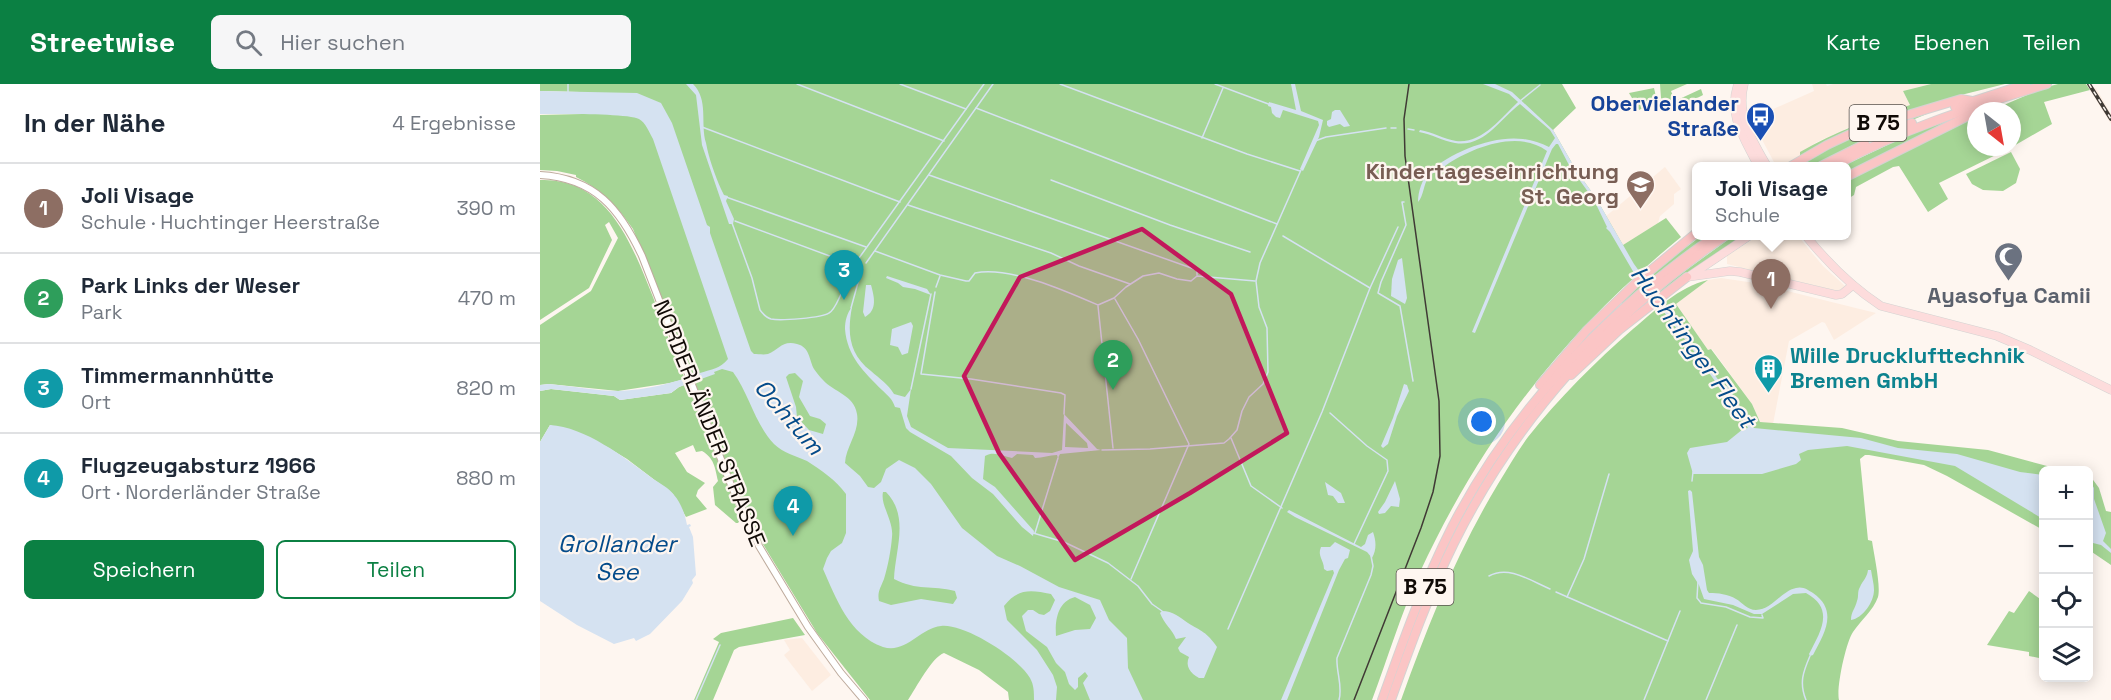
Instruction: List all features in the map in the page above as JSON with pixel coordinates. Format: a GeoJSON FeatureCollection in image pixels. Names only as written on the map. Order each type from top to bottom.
{"type":"FeatureCollection","features":[{"type":"Feature","properties":{"kind":"highway","name":"B 75"},"geometry":{"type":"LineString","coordinates":[[1979,102],[2026,84]]}},
{"type":"Feature","properties":{"kind":"highway","name":"B 75"},"geometry":{"type":"LineString","coordinates":[[1980,102],[2047,84]]}},
{"type":"Feature","properties":{"kind":"highway","name":"B 75"},"geometry":{"type":"LineString","coordinates":[[1798,162],[1862,129],[1961,99],[1972,102]]}},
{"type":"Feature","properties":{"kind":"highway","name":"B 75"},"geometry":{"type":"LineString","coordinates":[[1829,162],[1899,128],[1967,106]]}},
{"type":"Feature","properties":{"kind":"highway","name":"B 75"},"geometry":{"type":"LineString","coordinates":[[1842,162],[1896,136],[1967,107]]}},
{"type":"Feature","properties":{"kind":"highway","name":"B 75"},"geometry":{"type":"LineString","coordinates":[[1851,174],[1967,116]]}},
{"type":"Feature","properties":{"kind":"highway"},"geometry":{"type":"LineString","coordinates":[[1522,417],[1535,392],[1569,350],[1642,278],[1692,236]]}},
{"type":"Feature","properties":{"kind":"highway","name":"B 75"},"geometry":{"type":"LineString","coordinates":[[1391,700],[1426,605],[1463,525],[1503,458],[1561,381],[1576,372],[1619,330],[1652,293],[1711,240]]}},
{"type":"Feature","properties":{"kind":"highway","name":"B 75"},"geometry":{"type":"LineString","coordinates":[[1382,700],[1426,585],[1452,527],[1480,479],[1522,417],[1574,357],[1720,240]]}},
{"type":"Feature","properties":{"kind":"highway"},"geometry":{"type":"LineString","coordinates":[[1652,293],[1687,277]]}},
{"type":"Feature","properties":{"kind":"main road"},"geometry":{"type":"LineString","coordinates":[[1738,84],[1734,95],[1735,116],[1756,162]]}},
{"type":"Feature","properties":{"kind":"main road"},"geometry":{"type":"LineString","coordinates":[[1744,84],[1741,106],[1743,117],[1765,162]]}},
{"type":"Feature","properties":{"kind":"main road"},"geometry":{"type":"LineString","coordinates":[[1687,277],[1743,240]]}},
{"type":"Feature","properties":{"kind":"main road"},"geometry":{"type":"LineString","coordinates":[[1809,240],[1825,259],[1853,285],[1881,306],[1997,336],[2111,390]]}},
{"type":"Feature","properties":{"kind":"main road"},"geometry":{"type":"LineString","coordinates":[[1724,253],[1722,264],[1730,271]]}},
{"type":"Feature","properties":{"kind":"main road"},"geometry":{"type":"LineString","coordinates":[[1687,277],[1730,271],[1836,295],[1842,294],[1853,285]]}},
{"type":"Feature","properties":{"kind":"street","name":"NORDERLÄNDER STRASSE"},"geometry":{"type":"LineString","coordinates":[[540,175],[566,178],[591,189],[605,200],[624,222],[642,256],[731,485],[765,558],[808,627],[841,673],[864,700]]}},
{"type":"Feature","properties":{"kind":"highlighted area"},"geometry":{"type":"Polygon","coordinates":[[[1142,229],[1231,294],[1287,433],[1075,560],[999,453],[964,376],[1020,277],[1142,229]]]}},
{"type":"Feature","properties":{"kind":"shaded area"},"geometry":{"type":"Polygon","coordinates":[[[1812,84],[1826,84],[1827,86],[1833,84],[1931,84],[1903,91],[1910,105],[1870,118],[1817,142],[1801,152],[1800,157],[1792,162],[1774,162],[1751,119],[1814,91],[1812,84]]]}},
{"type":"Feature","properties":{"kind":"shaded area"},"geometry":{"type":"Polygon","coordinates":[[[2096,88],[2111,114],[2111,124],[2090,90],[2096,88]]]}},
{"type":"Feature","properties":{"kind":"shaded area","name":"Kindertageseinrichtung St. Georg"},"geometry":{"type":"Polygon","coordinates":[[[1665,167],[1681,189],[1674,194],[1674,204],[1660,216],[1658,223],[1623,245],[1605,217],[1665,167]]]}},
{"type":"Feature","properties":{"kind":"shaded area"},"geometry":{"type":"Polygon","coordinates":[[[1752,240],[1801,240],[1823,266],[1845,286],[1836,291],[1727,264],[1727,256],[1752,240]]]}},
{"type":"Feature","properties":{"kind":"shaded area"},"geometry":{"type":"Polygon","coordinates":[[[1721,278],[1755,283],[1876,313],[1834,340],[1825,323],[1822,322],[1789,341],[1773,424],[1760,422],[1752,404],[1712,349],[1708,350],[1676,304],[1708,280],[1721,278]]]}},
{"type":"Feature","properties":{"kind":"shaded area"},"geometry":{"type":"Polygon","coordinates":[[[802,638],[831,675],[812,691],[784,655],[790,650],[784,640],[802,638]]]}},
{"type":"Feature","properties":{"kind":"green space"},"geometry":{"type":"Polygon","coordinates":[[[540,84],[1562,84],[1576,108],[1553,130],[1623,245],[1666,218],[1681,237],[1600,310],[1564,349],[1500,431],[1471,476],[1420,572],[1372,700],[1009,700],[1008,692],[979,670],[944,653],[929,666],[908,700],[870,700],[817,633],[749,521],[633,229],[608,199],[576,175],[540,170],[540,115],[582,114],[580,92],[540,91],[540,84]]]}},
{"type":"Feature","properties":{"kind":"green space"},"geometry":{"type":"Polygon","coordinates":[[[1660,84],[1687,84],[1671,91],[1675,101],[1701,89],[1703,95],[1682,106],[1668,107],[1661,98],[1660,84]]]}},
{"type":"Feature","properties":{"kind":"green space"},"geometry":{"type":"Polygon","coordinates":[[[1931,84],[2005,84],[1872,122],[1800,157],[1800,152],[1827,138],[1910,105],[1903,91],[1931,84]]]}},
{"type":"Feature","properties":{"kind":"green space"},"geometry":{"type":"Polygon","coordinates":[[[2058,84],[2086,84],[2090,90],[2044,102],[2052,124],[2021,142],[2021,102],[2011,102],[2058,84]]]}},
{"type":"Feature","properties":{"kind":"green space"},"geometry":{"type":"Polygon","coordinates":[[[1654,88],[1657,101],[1639,110],[1629,93],[1654,88]]]}},
{"type":"Feature","properties":{"kind":"green space"},"geometry":{"type":"Polygon","coordinates":[[[1928,111],[1929,113],[1853,145],[1821,162],[1803,162],[1853,136],[1928,111]]]}},
{"type":"Feature","properties":{"kind":"green space"},"geometry":{"type":"Polygon","coordinates":[[[1960,115],[1851,171],[1851,162],[1915,132],[1960,115]]]}},
{"type":"Feature","properties":{"kind":"green space"},"geometry":{"type":"Polygon","coordinates":[[[1967,121],[1967,156],[1994,156],[1939,183],[1948,199],[1928,212],[1899,166],[1856,187],[1854,195],[1851,197],[1851,178],[1967,121]]]}},
{"type":"Feature","properties":{"kind":"green space"},"geometry":{"type":"Polygon","coordinates":[[[2003,156],[2013,156],[2020,169],[2016,183],[2003,191],[1983,190],[1972,184],[1966,174],[2003,156]]]}},
{"type":"Feature","properties":{"kind":"green space"},"geometry":{"type":"Polygon","coordinates":[[[540,180],[564,182],[583,190],[600,202],[614,218],[636,256],[685,379],[618,391],[540,385],[540,325],[591,291],[618,238],[609,222],[605,225],[612,240],[589,288],[540,320],[540,180]]]}},
{"type":"Feature","properties":{"kind":"green space"},"geometry":{"type":"Polygon","coordinates":[[[1696,240],[1704,240],[1654,276],[1622,304],[1621,302],[1649,275],[1696,240]]]}},
{"type":"Feature","properties":{"kind":"green space"},"geometry":{"type":"Polygon","coordinates":[[[1728,240],[1739,240],[1615,331],[1656,292],[1728,240]]]}},
{"type":"Feature","properties":{"kind":"green space"},"geometry":{"type":"Polygon","coordinates":[[[1708,280],[1676,304],[1708,350],[1711,349],[1752,404],[1760,422],[1842,428],[1898,441],[1988,450],[2047,466],[2039,466],[2039,528],[1924,465],[1865,455],[1860,459],[1868,540],[1872,541],[1879,592],[1873,607],[1850,637],[1840,676],[1839,700],[1401,700],[1456,562],[1483,510],[1528,437],[1552,408],[1605,354],[1659,307],[1697,283],[1708,280]]]}},
{"type":"Feature","properties":{"kind":"green space"},"geometry":{"type":"Polygon","coordinates":[[[687,384],[741,519],[738,523],[715,505],[713,487],[718,481],[715,467],[712,460],[702,451],[696,452],[693,445],[675,453],[687,472],[705,483],[696,496],[707,509],[686,517],[673,494],[627,459],[607,447],[550,425],[540,442],[540,391],[551,389],[614,396],[620,400],[671,393],[687,384]]]}},
{"type":"Feature","properties":{"kind":"green space"},"geometry":{"type":"Polygon","coordinates":[[[2093,480],[2099,488],[2106,511],[2111,512],[2111,565],[2093,553],[2093,480]]]}},
{"type":"Feature","properties":{"kind":"green space"},"geometry":{"type":"Polygon","coordinates":[[[2029,591],[2039,598],[2039,658],[2029,656],[2029,652],[1987,645],[2009,611],[2014,613],[2029,591]]]}},
{"type":"Feature","properties":{"kind":"green space"},"geometry":{"type":"Polygon","coordinates":[[[793,618],[805,635],[739,647],[734,650],[713,700],[694,700],[719,642],[713,639],[721,633],[793,618]]]}},
{"type":"Feature","properties":{"kind":"water"},"geometry":{"type":"Polygon","coordinates":[[[686,84],[693,84],[701,97],[704,135],[709,155],[721,189],[724,195],[728,196],[726,201],[734,219],[733,224],[729,224],[702,145],[696,95],[686,84]]]}},
{"type":"Feature","properties":{"kind":"water"},"geometry":{"type":"Polygon","coordinates":[[[1291,84],[1295,84],[1301,111],[1323,120],[1319,137],[1303,171],[1300,169],[1319,125],[1318,121],[1283,110],[1280,118],[1276,117],[1271,107],[1268,106],[1269,102],[1296,110],[1291,84]]]}},
{"type":"Feature","properties":{"kind":"water","name":"Huchtinger Fleet"},"geometry":{"type":"Polygon","coordinates":[[[1483,84],[1495,84],[1512,92],[1553,130],[1634,264],[1722,385],[1727,386],[1754,428],[1861,438],[1898,448],[1957,454],[2020,472],[2039,474],[2039,517],[1955,466],[1847,446],[1808,450],[1799,454],[1801,460],[1796,464],[1762,474],[1693,474],[1687,453],[1690,448],[1727,442],[1743,429],[1748,428],[1693,350],[1634,273],[1606,228],[1594,200],[1570,167],[1558,144],[1552,149],[1475,333],[1472,332],[1547,151],[1535,145],[1509,141],[1468,153],[1432,174],[1418,202],[1422,182],[1438,165],[1473,146],[1511,138],[1530,140],[1549,147],[1555,138],[1550,130],[1520,104],[1491,131],[1475,141],[1455,143],[1419,132],[1420,130],[1429,132],[1456,141],[1474,138],[1490,129],[1518,102],[1509,94],[1483,84]]]}},
{"type":"Feature","properties":{"kind":"water","name":"Ochtum"},"geometry":{"type":"Polygon","coordinates":[[[540,91],[637,93],[661,103],[672,123],[707,225],[710,227],[710,233],[751,351],[754,354],[766,354],[788,343],[801,346],[807,351],[814,369],[827,384],[852,402],[857,414],[857,427],[845,463],[860,476],[868,487],[874,488],[881,482],[886,469],[899,460],[915,468],[931,484],[962,528],[997,556],[1059,587],[1100,600],[1109,620],[1127,638],[1128,668],[1143,700],[1090,700],[1083,683],[1088,676],[1085,672],[1078,678],[1078,687],[1075,690],[1069,684],[1065,672],[1056,663],[1047,647],[1026,631],[1022,616],[1028,610],[1044,615],[1050,611],[1055,600],[1051,594],[1020,593],[1004,606],[1007,620],[1037,650],[1053,675],[1057,687],[1056,700],[1034,700],[1030,678],[1015,661],[990,643],[963,630],[941,626],[933,628],[906,644],[891,648],[883,647],[861,634],[845,614],[823,569],[831,551],[842,543],[846,533],[846,494],[818,468],[774,444],[767,436],[733,372],[722,369],[714,372],[715,374],[679,387],[671,393],[620,400],[614,396],[551,389],[540,391],[540,385],[549,384],[610,391],[650,388],[716,368],[728,359],[653,139],[645,125],[639,119],[632,117],[540,114],[540,91]],[[795,373],[786,377],[797,417],[809,430],[823,434],[826,424],[810,416],[799,397],[803,381],[795,373]],[[883,492],[892,537],[879,601],[891,605],[921,599],[953,604],[957,598],[955,591],[910,585],[894,579],[899,534],[898,512],[886,492],[883,492]],[[1075,597],[1069,599],[1058,613],[1056,636],[1075,630],[1090,629],[1096,618],[1090,605],[1075,597]]]}},
{"type":"Feature","properties":{"kind":"water"},"geometry":{"type":"Polygon","coordinates":[[[1340,110],[1350,126],[1344,127],[1340,124],[1329,127],[1327,125],[1327,121],[1331,119],[1332,112],[1340,110]]]}},
{"type":"Feature","properties":{"kind":"water"},"geometry":{"type":"Polygon","coordinates":[[[1402,258],[1407,298],[1405,304],[1391,296],[1392,279],[1398,260],[1402,258]]]}},
{"type":"Feature","properties":{"kind":"water"},"geometry":{"type":"Polygon","coordinates":[[[887,276],[927,289],[931,295],[903,287],[886,278],[887,276]]]}},
{"type":"Feature","properties":{"kind":"water"},"geometry":{"type":"Polygon","coordinates":[[[866,285],[871,285],[874,302],[872,311],[865,317],[863,312],[866,285]]]}},
{"type":"Feature","properties":{"kind":"water"},"geometry":{"type":"Polygon","coordinates":[[[852,307],[851,342],[858,357],[894,394],[905,397],[911,389],[907,416],[911,427],[948,448],[1052,453],[1062,450],[1064,414],[1097,449],[1101,450],[1060,454],[1058,458],[1057,455],[1035,458],[1033,455],[1017,454],[1012,458],[995,454],[985,456],[983,479],[995,487],[1034,531],[1033,536],[993,494],[972,478],[951,456],[906,428],[900,408],[895,407],[890,397],[863,370],[849,347],[845,329],[852,307]],[[1066,423],[1065,447],[1088,448],[1087,443],[1066,423]]]}},
{"type":"Feature","properties":{"kind":"water"},"geometry":{"type":"Polygon","coordinates":[[[911,322],[913,326],[908,353],[902,355],[898,347],[890,345],[892,329],[911,322]]]}},
{"type":"Feature","properties":{"kind":"water"},"geometry":{"type":"Polygon","coordinates":[[[1404,384],[1407,385],[1409,391],[1397,416],[1388,444],[1383,448],[1381,446],[1404,384]]]}},
{"type":"Feature","properties":{"kind":"water","name":"Grollander See"},"geometry":{"type":"Polygon","coordinates":[[[550,425],[577,431],[604,444],[664,486],[672,492],[682,509],[687,525],[691,526],[689,527],[693,537],[696,575],[692,580],[693,583],[682,601],[650,634],[636,641],[634,638],[614,644],[577,625],[540,601],[540,442],[550,425]]]}},
{"type":"Feature","properties":{"kind":"water"},"geometry":{"type":"Polygon","coordinates":[[[1395,481],[1400,499],[1399,507],[1391,506],[1385,513],[1379,514],[1378,512],[1395,481]]]}},
{"type":"Feature","properties":{"kind":"water"},"geometry":{"type":"Polygon","coordinates":[[[1325,482],[1341,493],[1345,503],[1338,503],[1333,496],[1328,495],[1325,482]]]}},
{"type":"Feature","properties":{"kind":"water"},"geometry":{"type":"Polygon","coordinates":[[[2093,486],[2094,499],[2106,533],[2103,541],[2111,549],[2111,553],[2101,545],[2093,543],[2093,486]]]}},
{"type":"Feature","properties":{"kind":"water"},"geometry":{"type":"Polygon","coordinates":[[[1690,490],[1699,557],[1709,593],[1730,596],[1748,608],[1756,610],[1767,607],[1796,588],[1813,593],[1826,607],[1827,623],[1813,655],[1809,654],[1821,629],[1823,613],[1815,599],[1806,593],[1793,594],[1762,614],[1754,614],[1733,605],[1704,599],[1692,574],[1689,560],[1693,551],[1688,491],[1690,490]]]}},
{"type":"Feature","properties":{"kind":"water"},"geometry":{"type":"Polygon","coordinates":[[[1289,510],[1361,547],[1365,544],[1368,535],[1373,532],[1376,545],[1372,558],[1367,552],[1295,517],[1287,512],[1289,510]]]}},
{"type":"Feature","properties":{"kind":"water"},"geometry":{"type":"Polygon","coordinates":[[[1335,542],[1350,550],[1348,558],[1339,570],[1287,700],[1281,700],[1334,573],[1333,570],[1324,569],[1320,553],[1321,547],[1330,547],[1335,542]]]}},
{"type":"Feature","properties":{"kind":"water"},"geometry":{"type":"Polygon","coordinates":[[[1868,570],[1871,570],[1874,595],[1864,613],[1851,620],[1859,589],[1868,570]]]}},
{"type":"Feature","properties":{"kind":"water"},"geometry":{"type":"Polygon","coordinates":[[[1162,611],[1173,613],[1200,630],[1217,647],[1204,678],[1199,678],[1189,669],[1189,657],[1180,652],[1178,648],[1186,637],[1176,639],[1160,613],[1162,611]]]}},
{"type":"Feature","properties":{"kind":"waterway"},"geometry":{"type":"LineString","coordinates":[[568,84],[568,92]]}},
{"type":"Feature","properties":{"kind":"waterway"},"geometry":{"type":"LineString","coordinates":[[797,84],[944,141]]}},
{"type":"Feature","properties":{"kind":"waterway"},"geometry":{"type":"LineString","coordinates":[[900,84],[966,109]]}},
{"type":"Feature","properties":{"kind":"waterway"},"geometry":{"type":"LineString","coordinates":[[732,223],[752,278],[760,310],[765,316],[776,320],[829,313],[844,289],[849,288],[854,265],[984,84]]}},
{"type":"Feature","properties":{"kind":"waterway"},"geometry":{"type":"LineString","coordinates":[[866,263],[993,84]]}},
{"type":"Feature","properties":{"kind":"waterway"},"geometry":{"type":"LineString","coordinates":[[1060,84],[1247,154],[1300,171]]}},
{"type":"Feature","properties":{"kind":"waterway"},"geometry":{"type":"LineString","coordinates":[[1215,84],[1271,105]]}},
{"type":"Feature","properties":{"kind":"waterway"},"geometry":{"type":"LineString","coordinates":[[1520,101],[1540,85]]}},
{"type":"Feature","properties":{"kind":"waterway"},"geometry":{"type":"LineString","coordinates":[[1202,138],[1223,88]]}},
{"type":"Feature","properties":{"kind":"waterway"},"geometry":{"type":"LineString","coordinates":[[976,108],[1277,224]]}},
{"type":"Feature","properties":{"kind":"waterway"},"geometry":{"type":"LineString","coordinates":[[702,127],[900,202]]}},
{"type":"Feature","properties":{"kind":"waterway"},"geometry":{"type":"LineString","coordinates":[[1315,141],[1326,137],[1386,128]]}},
{"type":"Feature","properties":{"kind":"waterway"},"geometry":{"type":"LineString","coordinates":[[1391,128],[1396,128]]}},
{"type":"Feature","properties":{"kind":"waterway"},"geometry":{"type":"LineString","coordinates":[[1408,129],[1414,130]]}},
{"type":"Feature","properties":{"kind":"waterway"},"geometry":{"type":"LineString","coordinates":[[1102,450],[1224,443],[1237,430],[1249,397],[1263,384],[1268,372],[1267,328],[1259,307],[1256,281],[1260,263],[1301,170]]}},
{"type":"Feature","properties":{"kind":"waterway"},"geometry":{"type":"LineString","coordinates":[[929,175],[1197,270],[1197,275]]}},
{"type":"Feature","properties":{"kind":"waterway"},"geometry":{"type":"LineString","coordinates":[[1051,180],[1170,225],[1250,252]]}},
{"type":"Feature","properties":{"kind":"waterway"},"geometry":{"type":"LineString","coordinates":[[726,197],[866,247]]}},
{"type":"Feature","properties":{"kind":"waterway"},"geometry":{"type":"LineString","coordinates":[[1404,202],[1402,202],[1406,225],[1378,293],[1400,306],[1413,381]]}},
{"type":"Feature","properties":{"kind":"waterway"},"geometry":{"type":"LineString","coordinates":[[908,205],[1051,253],[1079,266],[1130,284]]}},
{"type":"Feature","properties":{"kind":"waterway"},"geometry":{"type":"LineString","coordinates":[[735,221],[854,265]]}},
{"type":"Feature","properties":{"kind":"waterway"},"geometry":{"type":"LineString","coordinates":[[1370,288],[1398,227]]}},
{"type":"Feature","properties":{"kind":"waterway"},"geometry":{"type":"LineString","coordinates":[[1228,629],[1322,412],[1370,288],[1283,236]]}},
{"type":"Feature","properties":{"kind":"waterway"},"geometry":{"type":"LineString","coordinates":[[875,251],[940,275],[966,281],[969,281],[975,273],[989,272],[1021,276],[1098,305],[1114,298],[1143,276],[1159,273],[1191,281],[1197,276],[1255,281]]}},
{"type":"Feature","properties":{"kind":"waterway"},"geometry":{"type":"LineString","coordinates":[[851,308],[862,268]]}},
{"type":"Feature","properties":{"kind":"waterway"},"geometry":{"type":"LineString","coordinates":[[936,287],[940,276]]}},
{"type":"Feature","properties":{"kind":"waterway"},"geometry":{"type":"LineString","coordinates":[[935,292],[921,374],[1061,393],[1065,395],[1064,414]]}},
{"type":"Feature","properties":{"kind":"waterway"},"geometry":{"type":"LineString","coordinates":[[911,389],[931,294]]}},
{"type":"Feature","properties":{"kind":"waterway"},"geometry":{"type":"LineString","coordinates":[[1115,299],[1138,339],[1189,444],[1131,579]]}},
{"type":"Feature","properties":{"kind":"waterway"},"geometry":{"type":"LineString","coordinates":[[1098,306],[1113,448]]}},
{"type":"Feature","properties":{"kind":"waterway"},"geometry":{"type":"LineString","coordinates":[[1330,413],[1367,446],[1387,460],[1388,471],[1354,544]]}},
{"type":"Feature","properties":{"kind":"waterway"},"geometry":{"type":"LineString","coordinates":[[1231,438],[1251,486],[1282,508]]}},
{"type":"Feature","properties":{"kind":"waterway"},"geometry":{"type":"LineString","coordinates":[[1035,533],[1058,458]]}},
{"type":"Feature","properties":{"kind":"waterway"},"geometry":{"type":"LineString","coordinates":[[1692,481],[1693,472]]}},
{"type":"Feature","properties":{"kind":"waterway"},"geometry":{"type":"LineString","coordinates":[[1567,597],[1584,559],[1609,474]]}},
{"type":"Feature","properties":{"kind":"waterway"},"geometry":{"type":"LineString","coordinates":[[1033,533],[1064,542],[1108,563],[1138,586],[1152,604],[1162,611]]}},
{"type":"Feature","properties":{"kind":"waterway"},"geometry":{"type":"LineString","coordinates":[[1339,700],[1337,658],[1371,575],[1373,566],[1371,556]]}},
{"type":"Feature","properties":{"kind":"waterway"},"geometry":{"type":"LineString","coordinates":[[1489,576],[1504,572],[1512,573],[1550,589]]}},
{"type":"Feature","properties":{"kind":"waterway"},"geometry":{"type":"LineString","coordinates":[[1698,581],[1697,598],[1701,603],[1726,607],[1750,617],[1763,618],[1762,615]]}},
{"type":"Feature","properties":{"kind":"waterway"},"geometry":{"type":"LineString","coordinates":[[1556,592],[1668,641]]}},
{"type":"Feature","properties":{"kind":"waterway"},"geometry":{"type":"LineString","coordinates":[[1644,700],[1680,611]]}},
{"type":"Feature","properties":{"kind":"waterway"},"geometry":{"type":"LineString","coordinates":[[1706,700],[1737,625]]}},
{"type":"Feature","properties":{"kind":"waterway"},"geometry":{"type":"LineString","coordinates":[[696,700],[720,645]]}},
{"type":"Feature","properties":{"kind":"waterway"},"geometry":{"type":"LineString","coordinates":[[1806,700],[1803,678],[1810,656]]}},
{"type":"Feature","properties":{"kind":"tram line"},"geometry":{"type":"LineString","coordinates":[[1354,700],[1421,528],[1433,492],[1440,456],[1439,401],[1405,156],[1404,119],[1409,84]]}},
{"type":"Feature","properties":{"kind":"railway"},"geometry":{"type":"LineString","coordinates":[[2089,84],[2111,119]]}},
{"type":"Feature","properties":{"kind":"place","name":"Obervielander Straße"},"geometry":{"type":"Point","coordinates":[1760,142]}},
{"type":"Feature","properties":{"kind":"place","name":"Kindertageseinrichtung St. Georg"},"geometry":{"type":"Point","coordinates":[1640,210]}},
{"type":"Feature","properties":{"kind":"place","name":"Ayasofya Camii"},"geometry":{"type":"Point","coordinates":[2009,282]}},
{"type":"Feature","properties":{"kind":"place","name":"Timmermannhütte"},"geometry":{"type":"Point","coordinates":[844,300]}},
{"type":"Feature","properties":{"kind":"place","name":"Joli Visage"},"geometry":{"type":"Point","coordinates":[1771,309]}},
{"type":"Feature","properties":{"kind":"place","name":"Park Links der Weser"},"geometry":{"type":"Point","coordinates":[1113,390]}},
{"type":"Feature","properties":{"kind":"place","name":"Wille Drucklufttechnik Bremen GmbH"},"geometry":{"type":"Point","coordinates":[1769,394]}},
{"type":"Feature","properties":{"kind":"place","name":"Flugzeugabsturz 1966"},"geometry":{"type":"Point","coordinates":[793,536]}}]}
